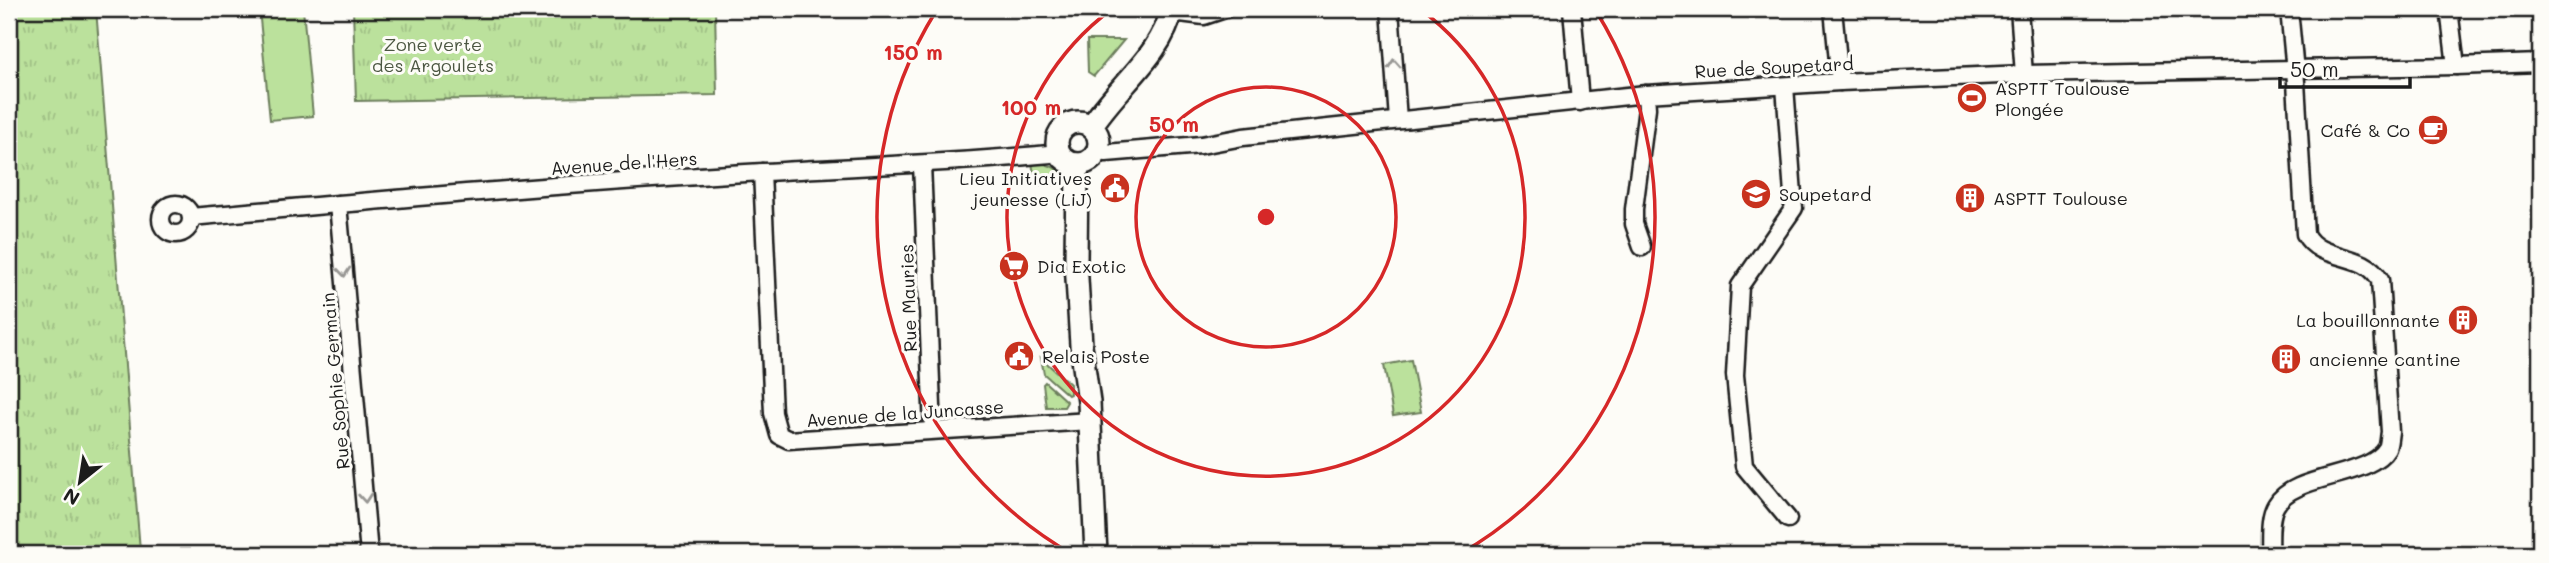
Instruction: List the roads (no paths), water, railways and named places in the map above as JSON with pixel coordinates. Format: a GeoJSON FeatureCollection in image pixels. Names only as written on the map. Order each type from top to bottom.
{"type":"FeatureCollection","features":[{"type":"Feature","properties":{"kind":"street"},"geometry":{"type":"LineString","coordinates":[[1091,127],[1154,49],[1172,10],[1204,16],[1225,9]]}},
{"type":"Feature","properties":{"kind":"street"},"geometry":{"type":"LineString","coordinates":[[1390,9],[1398,120]]}},
{"type":"Feature","properties":{"kind":"street"},"geometry":{"type":"LineString","coordinates":[[1572,9],[1580,102]]}},
{"type":"Feature","properties":{"kind":"street"},"geometry":{"type":"LineString","coordinates":[[1833,9],[1840,82]]}},
{"type":"Feature","properties":{"kind":"street"},"geometry":{"type":"LineString","coordinates":[[2019,9],[2024,74]]}},
{"type":"Feature","properties":{"kind":"street"},"geometry":{"type":"LineString","coordinates":[[2270,554],[2272,515],[2278,502],[2291,491],[2373,461],[2388,447],[2390,432],[2380,280],[2370,267],[2362,263],[2314,247],[2305,234],[2289,9]]}},
{"type":"Feature","properties":{"kind":"street"},"geometry":{"type":"LineString","coordinates":[[2449,9],[2456,66]]}},
{"type":"Feature","properties":{"kind":"street","name":"Rue de Soupetard"},"geometry":{"type":"LineString","coordinates":[[1097,151],[1106,153],[1201,145],[1243,136],[1646,94],[1840,82],[2024,74],[2540,63]]}},
{"type":"Feature","properties":{"kind":"street"},"geometry":{"type":"LineString","coordinates":[[1785,86],[1794,208],[1740,286],[1735,374],[1744,466],[1788,519]]}},
{"type":"Feature","properties":{"kind":"street"},"geometry":{"type":"LineString","coordinates":[[1642,247],[1634,224],[1634,209],[1647,107],[1646,94]]}},
{"type":"Feature","properties":{"kind":"street"},"geometry":{"type":"LineString","coordinates":[[1069,158],[1087,162],[1097,151],[1098,138],[1091,127],[1081,122],[1066,126],[1058,137],[1069,158],[1081,345],[1090,421],[1096,554]]}},
{"type":"Feature","properties":{"kind":"street","name":"Avenue de l'Hers"},"geometry":{"type":"LineString","coordinates":[[191,217],[762,172],[1069,158]]}},
{"type":"Feature","properties":{"kind":"street","name":"Rue Mauries"},"geometry":{"type":"LineString","coordinates":[[922,164],[933,430]]}},
{"type":"Feature","properties":{"kind":"street","name":"Avenue de la Juncasse"},"geometry":{"type":"LineString","coordinates":[[762,172],[773,413],[779,435],[789,440],[1090,421]]}},
{"type":"Feature","properties":{"kind":"street","name":"Rue Sophie Germain"},"geometry":{"type":"LineString","coordinates":[[338,204],[369,554]]}},
{"type":"Feature","properties":{"kind":"place","name":"ASPTT Toulouse Plongée"},"geometry":{"type":"Point","coordinates":[1972,98]}},
{"type":"Feature","properties":{"kind":"place","name":"Café & Co"},"geometry":{"type":"Point","coordinates":[2433,130]}},
{"type":"Feature","properties":{"kind":"place","name":"Lieu Initiatives jeunesse (LiJ)"},"geometry":{"type":"Point","coordinates":[1115,188]}},
{"type":"Feature","properties":{"kind":"place","name":"Soupetard"},"geometry":{"type":"Point","coordinates":[1756,194]}},
{"type":"Feature","properties":{"kind":"place","name":"ASPTT Toulouse"},"geometry":{"type":"Point","coordinates":[1970,198]}},
{"type":"Feature","properties":{"kind":"place","name":"Dia Exotic"},"geometry":{"type":"Point","coordinates":[1014,266]}},
{"type":"Feature","properties":{"kind":"place","name":"La bouillonnante"},"geometry":{"type":"Point","coordinates":[2463,320]}},
{"type":"Feature","properties":{"kind":"place","name":"Relais Poste"},"geometry":{"type":"Point","coordinates":[1019,356]}},
{"type":"Feature","properties":{"kind":"place","name":"ancienne cantine"},"geometry":{"type":"Point","coordinates":[2286,359]}},
{"type":"Feature","properties":{"kind":"park label","name":"Zone verte des Argoulets"},"geometry":{"type":"Point","coordinates":[433,54]}}]}
